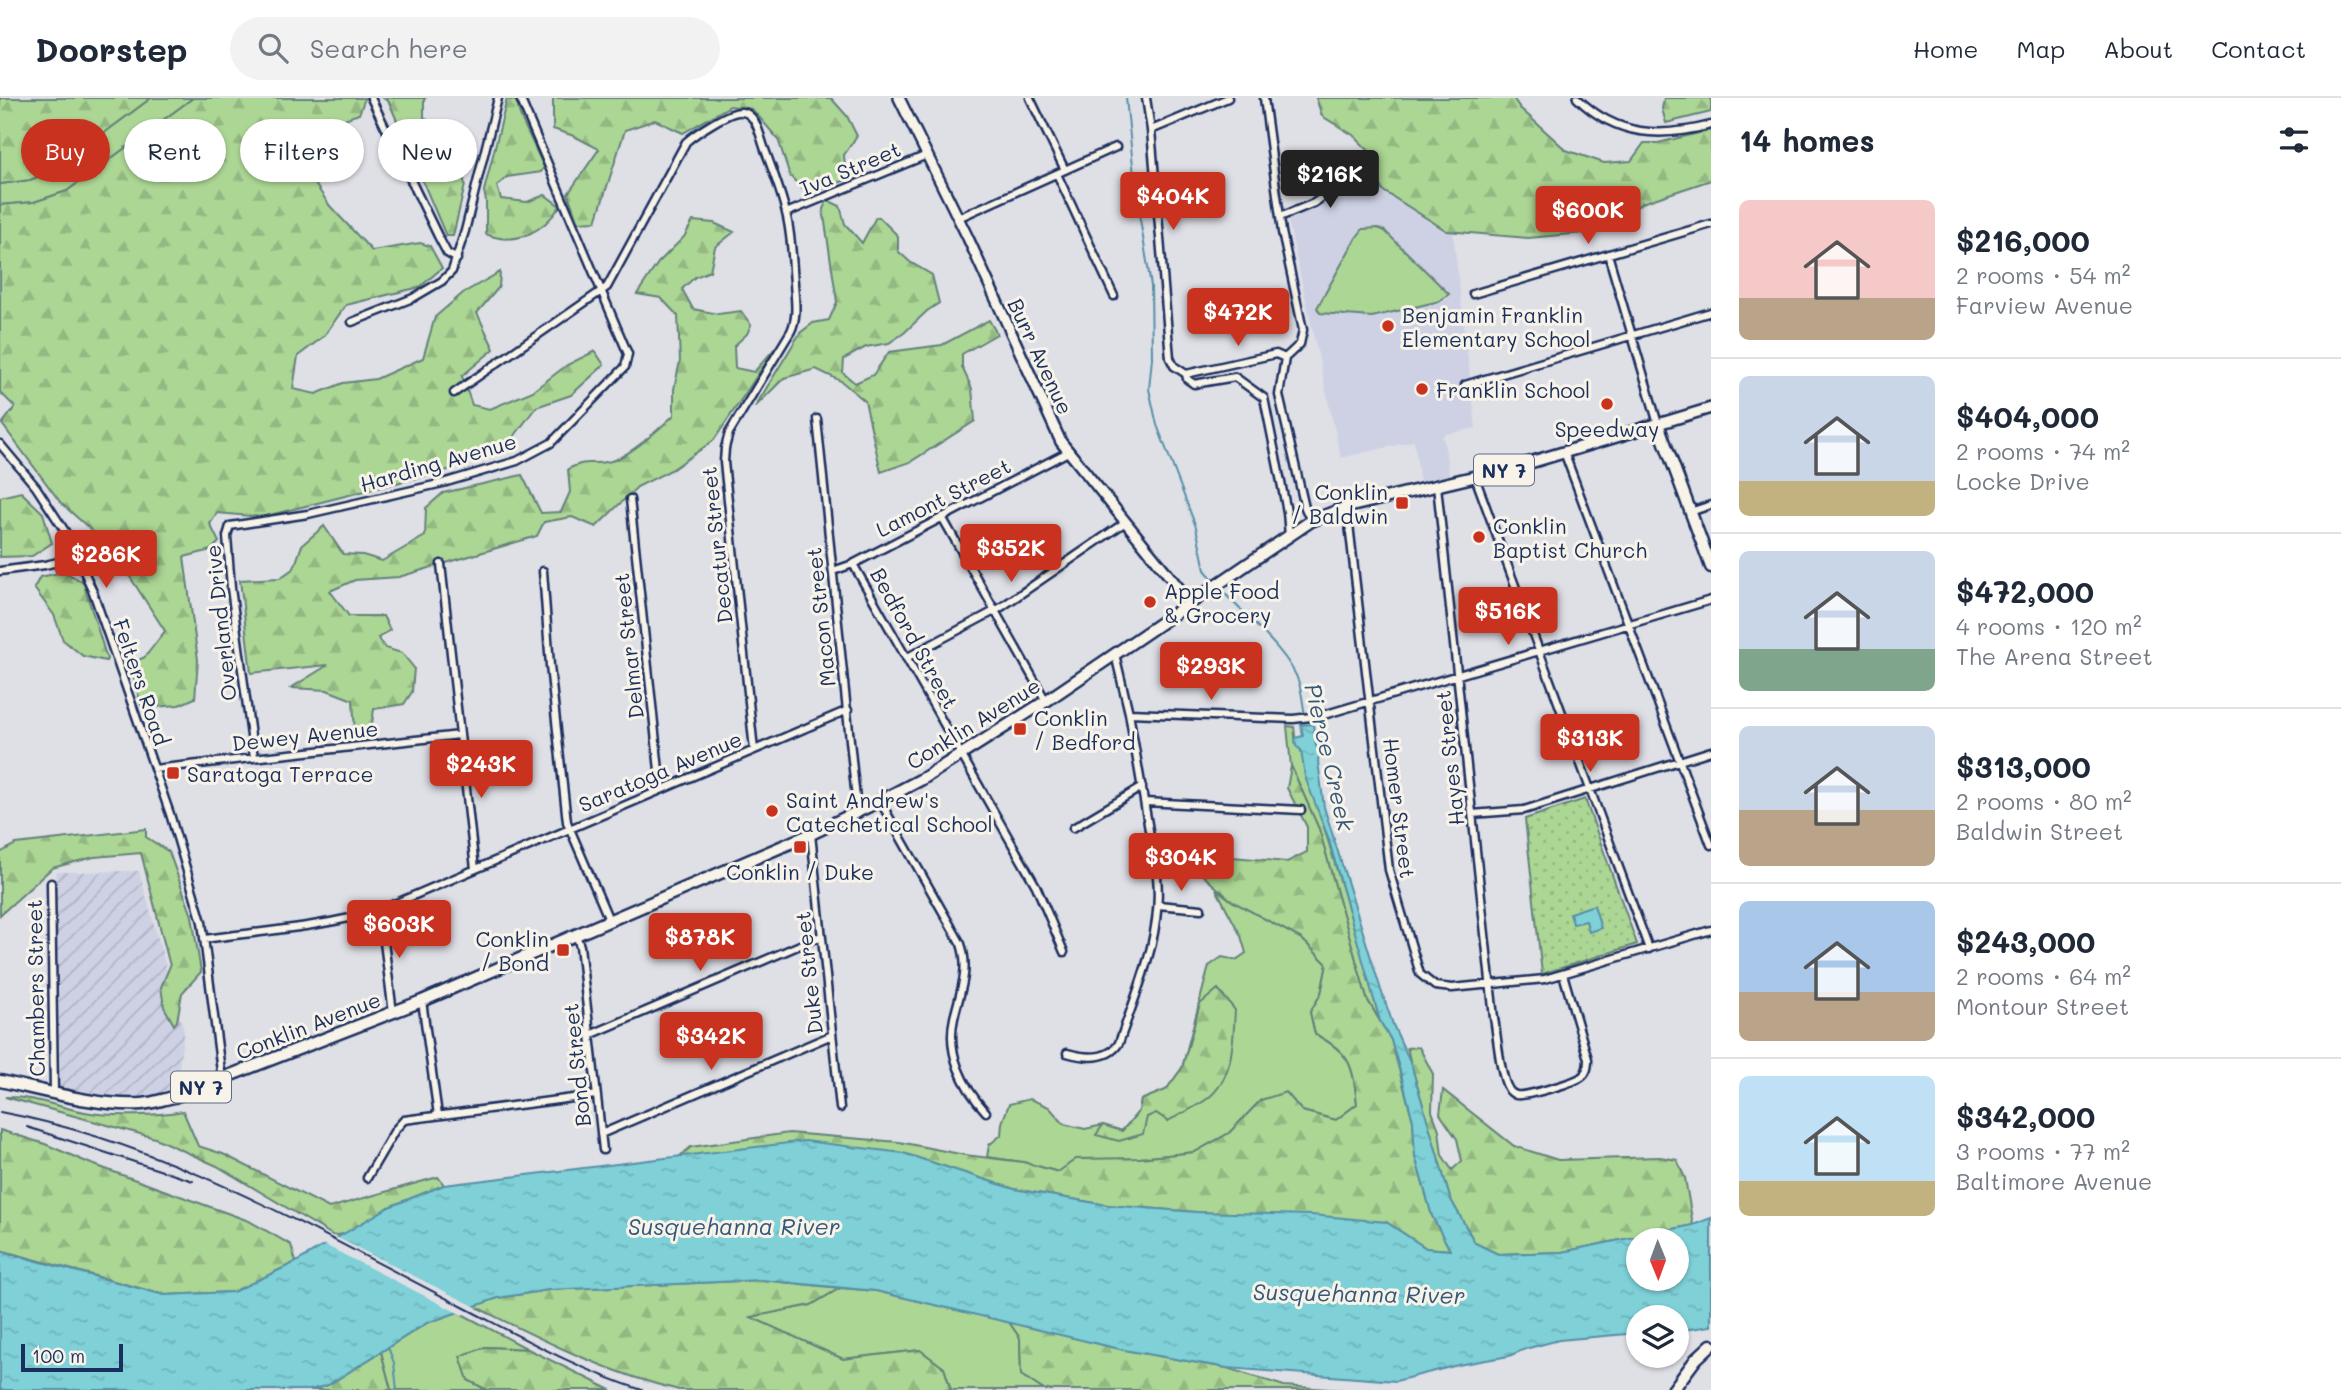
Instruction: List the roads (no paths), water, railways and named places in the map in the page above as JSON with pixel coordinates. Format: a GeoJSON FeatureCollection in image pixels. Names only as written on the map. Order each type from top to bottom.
{"type":"FeatureCollection","features":[{"type":"Feature","properties":{"kind":"main road","name":"Conklin Avenue"},"geometry":{"type":"LineString","coordinates":[[0,1081],[98,1101],[140,1104],[174,1097],[393,1013],[811,834],[880,801],[961,755],[1046,701],[1311,521],[1347,507],[1475,477],[1658,424]]}},
{"type":"Feature","properties":{"kind":"main road"},"geometry":{"type":"LineString","coordinates":[[1658,424],[1711,567]]}},
{"type":"Feature","properties":{"kind":"main road"},"geometry":{"type":"LineString","coordinates":[[1673,1390],[1696,1359],[1711,1345]]}},
{"type":"Feature","properties":{"kind":"street"},"geometry":{"type":"LineString","coordinates":[[371,98],[447,253],[457,259]]}},
{"type":"Feature","properties":{"kind":"street"},"geometry":{"type":"LineString","coordinates":[[352,322],[413,298],[442,281],[452,271],[498,98]]}},
{"type":"Feature","properties":{"kind":"street","name":"Harding Avenue"},"geometry":{"type":"LineString","coordinates":[[230,526],[308,513],[502,467],[551,443],[620,373],[628,360],[628,354],[520,98]]}},
{"type":"Feature","properties":{"kind":"street","name":"Burr Avenue"},"geometry":{"type":"LineString","coordinates":[[899,98],[958,218],[1044,408],[1068,452],[1191,603]]}},
{"type":"Feature","properties":{"kind":"street"},"geometry":{"type":"LineString","coordinates":[[1030,98],[1065,170]]}},
{"type":"Feature","properties":{"kind":"street"},"geometry":{"type":"LineString","coordinates":[[1146,98],[1170,358],[1174,366],[1194,384],[1235,377],[1264,398],[1287,512],[1289,536]]}},
{"type":"Feature","properties":{"kind":"street"},"geometry":{"type":"LineString","coordinates":[[1151,130],[1228,98]]}},
{"type":"Feature","properties":{"kind":"street"},"geometry":{"type":"LineString","coordinates":[[1264,98],[1280,217],[1303,330],[1300,344],[1285,358],[1279,395],[1305,508],[1311,521]]}},
{"type":"Feature","properties":{"kind":"street"},"geometry":{"type":"LineString","coordinates":[[1577,98],[1605,119],[1649,133],[1672,134],[1711,125]]}},
{"type":"Feature","properties":{"kind":"street","name":"Decatur Street"},"geometry":{"type":"LineString","coordinates":[[454,393],[607,287],[686,142],[734,113],[744,112],[753,118],[786,213],[790,234],[795,321],[729,433],[725,448],[724,461],[754,750]]}},
{"type":"Feature","properties":{"kind":"street"},"geometry":{"type":"LineString","coordinates":[[958,218],[1116,147]]}},
{"type":"Feature","properties":{"kind":"street","name":"Iva Street"},"geometry":{"type":"LineString","coordinates":[[786,213],[927,155]]}},
{"type":"Feature","properties":{"kind":"street"},"geometry":{"type":"LineString","coordinates":[[1280,217],[1314,204],[1364,169]]}},
{"type":"Feature","properties":{"kind":"street"},"geometry":{"type":"LineString","coordinates":[[1057,174],[1114,296]]}},
{"type":"Feature","properties":{"kind":"street"},"geometry":{"type":"LineString","coordinates":[[1473,294],[1711,224]]}},
{"type":"Feature","properties":{"kind":"street"},"geometry":{"type":"LineString","coordinates":[[1608,254],[1658,424]]}},
{"type":"Feature","properties":{"kind":"street"},"geometry":{"type":"LineString","coordinates":[[1465,385],[1711,312]]}},
{"type":"Feature","properties":{"kind":"street"},"geometry":{"type":"LineString","coordinates":[[1186,374],[1276,354],[1285,358]]}},
{"type":"Feature","properties":{"kind":"street"},"geometry":{"type":"LineString","coordinates":[[1235,377],[1237,362]]}},
{"type":"Feature","properties":{"kind":"street"},"geometry":{"type":"LineString","coordinates":[[1264,398],[1279,395]]}},
{"type":"Feature","properties":{"kind":"street","name":"Conklin Avenue"},"geometry":{"type":"LineString","coordinates":[[1658,424],[1711,408]]}},
{"type":"Feature","properties":{"kind":"street","name":"Macon Street"},"geometry":{"type":"LineString","coordinates":[[817,419],[856,799],[860,811]]}},
{"type":"Feature","properties":{"kind":"street","name":"Felters Road"},"geometry":{"type":"LineString","coordinates":[[0,444],[36,487],[79,557],[154,769],[205,939],[222,1079]]}},
{"type":"Feature","properties":{"kind":"street","name":"Lamont Street"},"geometry":{"type":"LineString","coordinates":[[833,571],[853,564],[1068,452]]}},
{"type":"Feature","properties":{"kind":"street"},"geometry":{"type":"LineString","coordinates":[[1564,452],[1711,845]]}},
{"type":"Feature","properties":{"kind":"street"},"geometry":{"type":"LineString","coordinates":[[1475,477],[1649,949]]}},
{"type":"Feature","properties":{"kind":"street","name":"Hayes Street"},"geometry":{"type":"LineString","coordinates":[[1437,486],[1503,1076],[1507,1087],[1518,1096],[1580,1078],[1588,1068],[1588,1059],[1563,974]]}},
{"type":"Feature","properties":{"kind":"street","name":"Delmar Street"},"geometry":{"type":"LineString","coordinates":[[630,499],[661,789]]}},
{"type":"Feature","properties":{"kind":"street"},"geometry":{"type":"LineString","coordinates":[[1690,512],[1711,505]]}},
{"type":"Feature","properties":{"kind":"street","name":"Homer Street"},"geometry":{"type":"LineString","coordinates":[[1347,507],[1389,870],[1418,969],[1428,982],[1435,986],[1452,988],[1491,984]]}},
{"type":"Feature","properties":{"kind":"street"},"geometry":{"type":"LineString","coordinates":[[942,517],[1046,701]]}},
{"type":"Feature","properties":{"kind":"street"},"geometry":{"type":"LineString","coordinates":[[906,658],[996,611],[1124,523]]}},
{"type":"Feature","properties":{"kind":"street","name":"Overland Drive"},"geometry":{"type":"LineString","coordinates":[[230,526],[227,536],[231,588],[254,758]]}},
{"type":"Feature","properties":{"kind":"street"},"geometry":{"type":"LineString","coordinates":[[0,571],[79,557]]}},
{"type":"Feature","properties":{"kind":"street"},"geometry":{"type":"LineString","coordinates":[[441,564],[475,869]]}},
{"type":"Feature","properties":{"kind":"street","name":"Bedford Street"},"geometry":{"type":"LineString","coordinates":[[853,564],[1036,886],[1064,952]]}},
{"type":"Feature","properties":{"kind":"street"},"geometry":{"type":"LineString","coordinates":[[542,570],[550,666],[570,828],[609,920]]}},
{"type":"Feature","properties":{"kind":"street"},"geometry":{"type":"LineString","coordinates":[[1129,713],[1293,719],[1311,717],[1711,600]]}},
{"type":"Feature","properties":{"kind":"street"},"geometry":{"type":"LineString","coordinates":[[1067,1053],[1084,1057],[1102,1056],[1114,1052],[1119,1044],[1148,959],[1158,905],[1157,877],[1142,788],[1115,654]]}},
{"type":"Feature","properties":{"kind":"street","name":"Saratoga Avenue"},"geometry":{"type":"LineString","coordinates":[[205,939],[326,922],[380,910],[848,710]]}},
{"type":"Feature","properties":{"kind":"street","name":"Dewey Avenue"},"geometry":{"type":"LineString","coordinates":[[154,769],[460,735]]}},
{"type":"Feature","properties":{"kind":"street"},"geometry":{"type":"LineString","coordinates":[[1472,814],[1519,811],[1711,751]]}},
{"type":"Feature","properties":{"kind":"street"},"geometry":{"type":"LineString","coordinates":[[1073,828],[1142,788]]}},
{"type":"Feature","properties":{"kind":"street"},"geometry":{"type":"LineString","coordinates":[[880,801],[961,944],[966,965],[953,1022],[955,1057],[961,1079],[986,1112]]}},
{"type":"Feature","properties":{"kind":"street"},"geometry":{"type":"LineString","coordinates":[[1144,802],[1301,810]]}},
{"type":"Feature","properties":{"kind":"street","name":"Duke Street"},"geometry":{"type":"LineString","coordinates":[[811,834],[840,1108]]}},
{"type":"Feature","properties":{"kind":"street","name":"Chambers Street"},"geometry":{"type":"LineString","coordinates":[[51,883],[54,1092]]}},
{"type":"Feature","properties":{"kind":"street"},"geometry":{"type":"LineString","coordinates":[[1158,905],[1201,909]]}},
{"type":"Feature","properties":{"kind":"street"},"geometry":{"type":"LineString","coordinates":[[380,910],[393,1013]]}},
{"type":"Feature","properties":{"kind":"street"},"geometry":{"type":"LineString","coordinates":[[1491,984],[1528,982],[1563,974],[1711,930]]}},
{"type":"Feature","properties":{"kind":"street","name":"Bond Street"},"geometry":{"type":"LineString","coordinates":[[576,935],[580,946],[603,1150]]}},
{"type":"Feature","properties":{"kind":"street"},"geometry":{"type":"LineString","coordinates":[[590,1035],[821,936]]}},
{"type":"Feature","properties":{"kind":"street"},"geometry":{"type":"LineString","coordinates":[[422,1001],[438,1115]]}},
{"type":"Feature","properties":{"kind":"street"},"geometry":{"type":"LineString","coordinates":[[601,1134],[832,1035]]}},
{"type":"Feature","properties":{"kind":"street"},"geometry":{"type":"LineString","coordinates":[[367,1178],[395,1130],[404,1120],[596,1095]]}},
{"type":"Feature","properties":{"kind":"water","name":"Susquehanna River"},"geometry":{"type":"Polygon","coordinates":[[[1313,724],[1316,746],[1320,752],[1318,761],[1324,807],[1381,990],[1411,1064],[1450,1198],[1475,1243],[1498,1254],[1562,1252],[1626,1239],[1626,1292],[1689,1292],[1689,1228],[1678,1228],[1711,1218],[1711,1326],[1689,1329],[1689,1305],[1626,1305],[1626,1334],[1559,1340],[1509,1356],[1458,1365],[1396,1381],[1227,1368],[1124,1350],[876,1291],[761,1280],[548,1290],[498,1298],[427,1323],[328,1385],[310,1390],[0,1390],[0,1251],[164,1295],[233,1292],[296,1262],[389,1207],[444,1185],[805,1141],[903,1153],[1014,1189],[1107,1205],[1196,1212],[1312,1215],[1386,1222],[1426,1248],[1450,1250],[1432,1216],[1415,1156],[1413,1121],[1402,1078],[1391,1040],[1380,1021],[1328,837],[1305,777],[1301,750],[1296,746],[1295,738],[1303,736],[1301,725],[1313,724]]]}},
{"type":"Feature","properties":{"kind":"water"},"geometry":{"type":"Polygon","coordinates":[[[1594,905],[1601,928],[1589,932],[1586,921],[1573,924],[1570,913],[1594,905]]]}},
{"type":"Feature","properties":{"kind":"waterway","name":"Pierce Creek"},"geometry":{"type":"LineString","coordinates":[[1126,98],[1136,195],[1151,286],[1152,358],[1149,389],[1157,425],[1196,527],[1205,570],[1216,583]]}},
{"type":"Feature","properties":{"kind":"waterway","name":"Pierce Creek"},"geometry":{"type":"LineString","coordinates":[[1219,587],[1286,658],[1299,683],[1305,715]]}},
{"type":"Feature","properties":{"kind":"waterway"},"geometry":{"type":"LineString","coordinates":[[388,1347],[394,1363],[397,1390]]}},
{"type":"Feature","properties":{"kind":"railway"},"geometry":{"type":"LineString","coordinates":[[0,1112],[62,1126],[181,1167],[295,1220],[551,1352],[642,1390]]}},
{"type":"Feature","properties":{"kind":"railway"},"geometry":{"type":"LineString","coordinates":[[27,1127],[193,1181]]}},
{"type":"Feature","properties":{"kind":"place","name":"Benjamin Franklin Elementary School"},"geometry":{"type":"Point","coordinates":[1388,326]}},
{"type":"Feature","properties":{"kind":"place","name":"Franklin School"},"geometry":{"type":"Point","coordinates":[1422,389]}},
{"type":"Feature","properties":{"kind":"place","name":"Speedway"},"geometry":{"type":"Point","coordinates":[1607,404]}},
{"type":"Feature","properties":{"kind":"place","name":"Conklin / Baldwin"},"geometry":{"type":"Point","coordinates":[1402,503]}},
{"type":"Feature","properties":{"kind":"place","name":"Conklin Baptist Church"},"geometry":{"type":"Point","coordinates":[1479,537]}},
{"type":"Feature","properties":{"kind":"place","name":"Apple Food & Grocery"},"geometry":{"type":"Point","coordinates":[1150,602]}},
{"type":"Feature","properties":{"kind":"place","name":"Conklin / Bedford"},"geometry":{"type":"Point","coordinates":[1020,729]}},
{"type":"Feature","properties":{"kind":"place","name":"Saratoga Terrace"},"geometry":{"type":"Point","coordinates":[173,773]}},
{"type":"Feature","properties":{"kind":"place","name":"Saint Andrew's Catechetical School"},"geometry":{"type":"Point","coordinates":[772,811]}},
{"type":"Feature","properties":{"kind":"place","name":"Conklin / Duke"},"geometry":{"type":"Point","coordinates":[800,847]}},
{"type":"Feature","properties":{"kind":"place","name":"Conklin / Bond"},"geometry":{"type":"Point","coordinates":[563,950]}}]}
